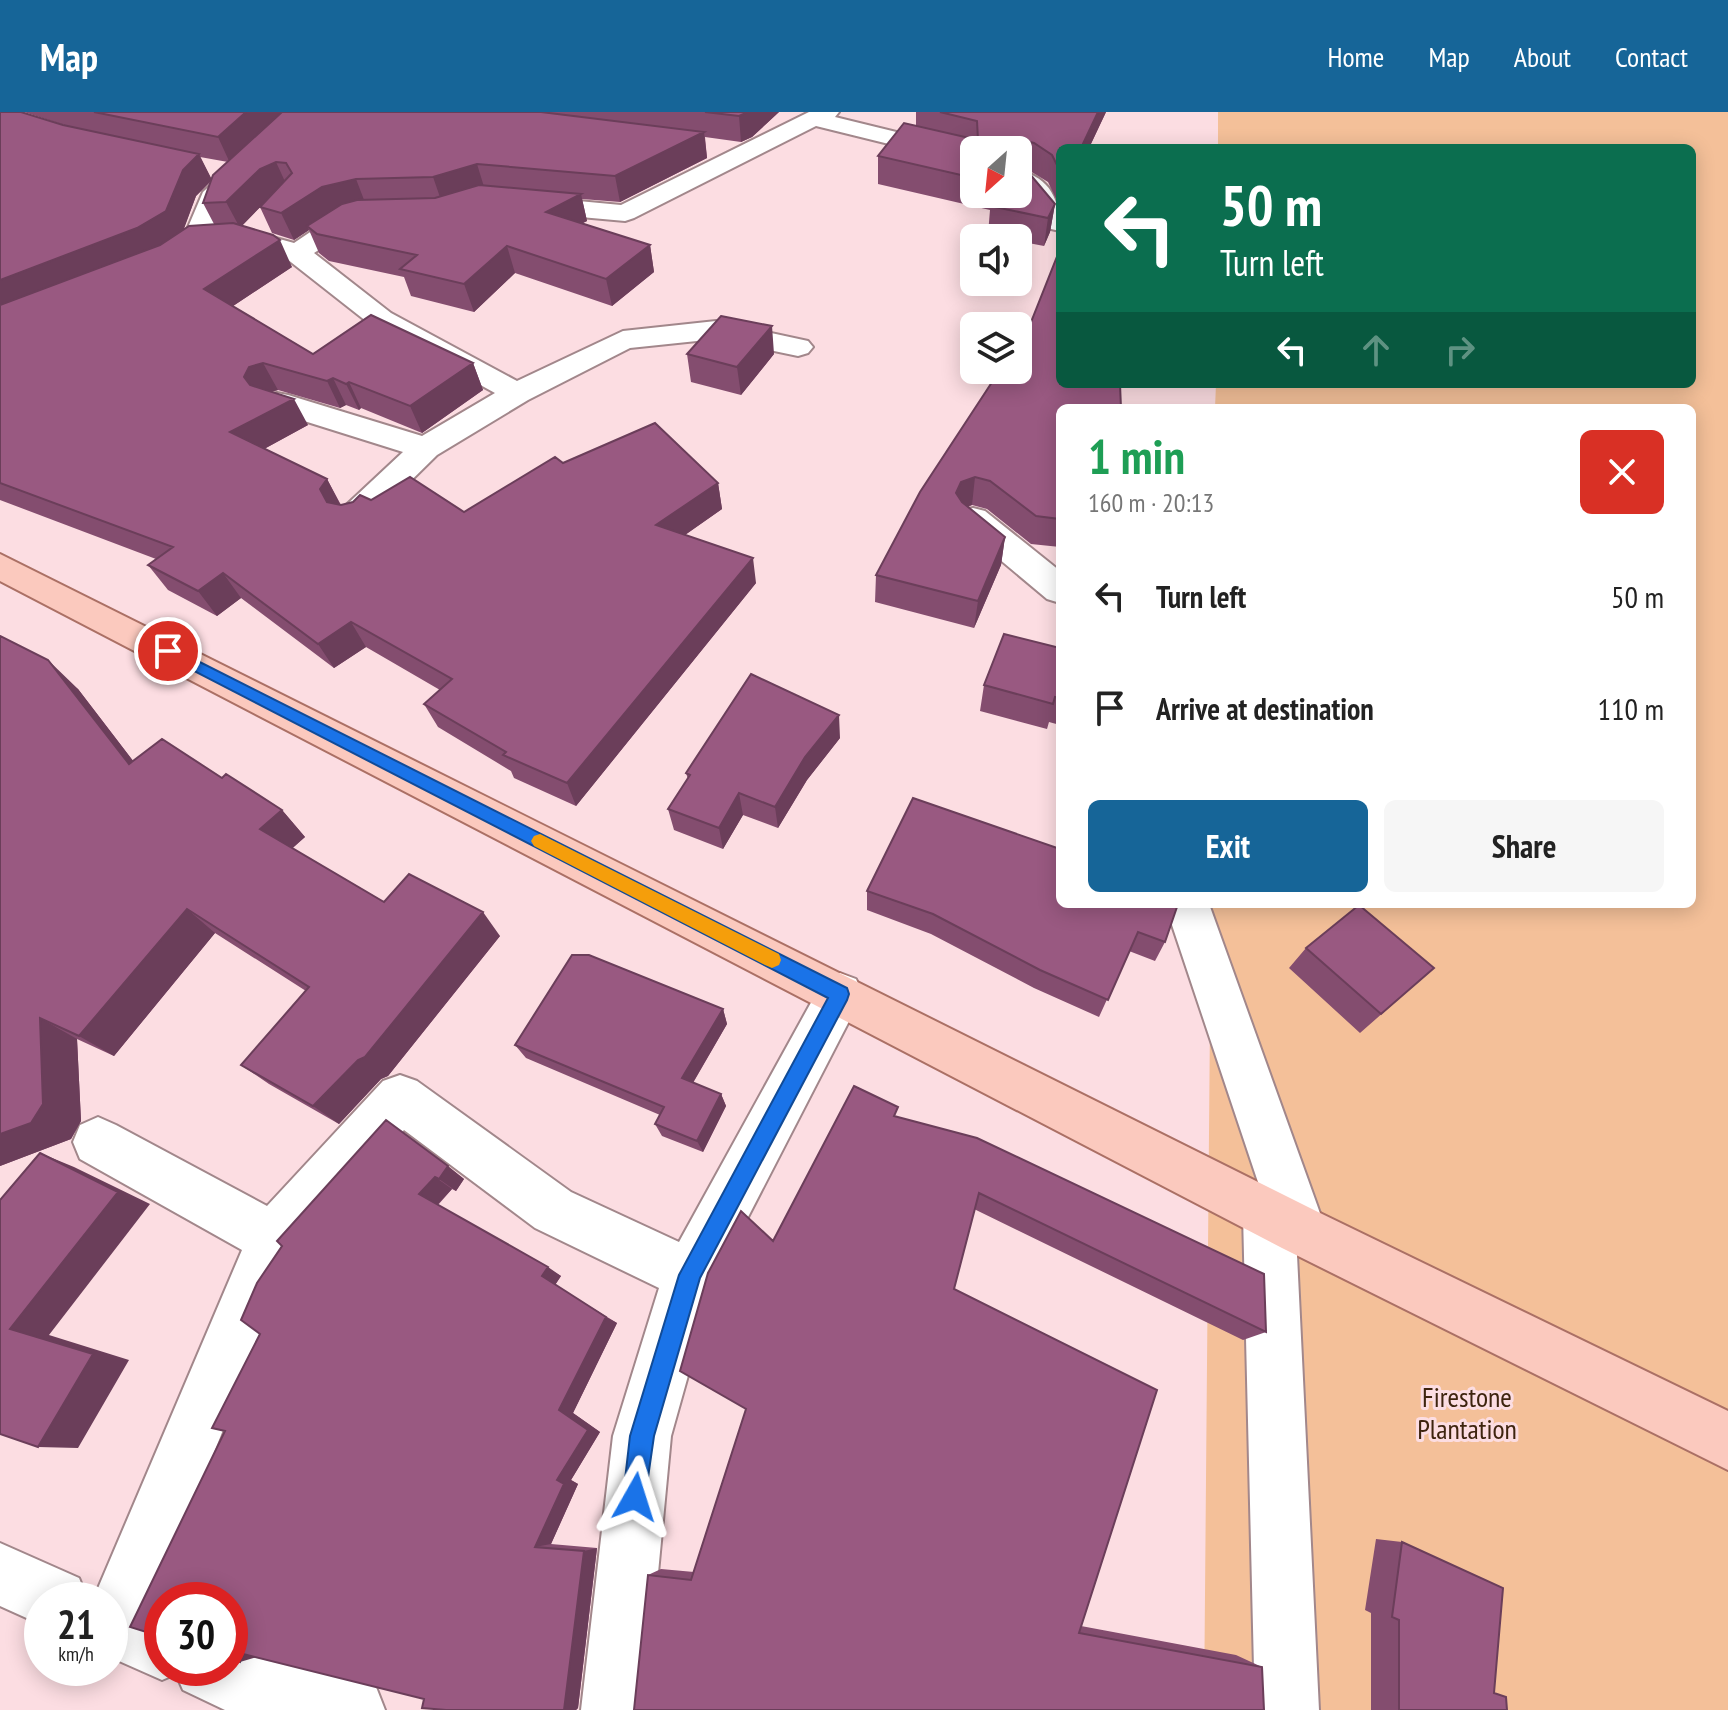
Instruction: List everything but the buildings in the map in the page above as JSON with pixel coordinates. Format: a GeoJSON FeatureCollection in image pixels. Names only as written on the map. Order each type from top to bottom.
{"type":"FeatureCollection","features":[{"type":"Feature","properties":{"kind":"main road"},"geometry":{"type":"LineString","coordinates":[[0,566],[1284,1222],[1728,1441]]}},
{"type":"Feature","properties":{"kind":"street"},"geometry":{"type":"LineString","coordinates":[[137,274],[209,242],[212,197],[304,112]]}},
{"type":"Feature","properties":{"kind":"street"},"geometry":{"type":"LineString","coordinates":[[501,202],[625,213],[821,116],[960,154]]}},
{"type":"Feature","properties":{"kind":"street"},"geometry":{"type":"LineString","coordinates":[[700,146],[746,153]]}},
{"type":"Feature","properties":{"kind":"street"},"geometry":{"type":"LineString","coordinates":[[205,168],[235,174]]}},
{"type":"Feature","properties":{"kind":"street"},"geometry":{"type":"LineString","coordinates":[[1032,185],[1056,218]]}},
{"type":"Feature","properties":{"kind":"street"},"geometry":{"type":"LineString","coordinates":[[297,253],[343,222],[366,216],[397,215]]}},
{"type":"Feature","properties":{"kind":"street"},"geometry":{"type":"LineString","coordinates":[[268,217],[249,238],[297,253],[381,319],[517,393]]}},
{"type":"Feature","properties":{"kind":"street"},"geometry":{"type":"LineString","coordinates":[[354,517],[426,448],[517,393],[623,340],[716,330],[798,347]]}},
{"type":"Feature","properties":{"kind":"street"},"geometry":{"type":"LineString","coordinates":[[277,402],[426,448]]}},
{"type":"Feature","properties":{"kind":"street"},"geometry":{"type":"LineString","coordinates":[[973,519],[1056,587]]}},
{"type":"Feature","properties":{"kind":"street"},"geometry":{"type":"LineString","coordinates":[[1188,908],[1284,1222],[1287,1710]]}},
{"type":"Feature","properties":{"kind":"street"},"geometry":{"type":"LineString","coordinates":[[613,1710],[642,1436],[690,1275],[840,994]]}},
{"type":"Feature","properties":{"kind":"street"},"geometry":{"type":"LineString","coordinates":[[128,1633],[273,1238],[400,1098],[553,1210],[690,1275]]}},
{"type":"Feature","properties":{"kind":"street"},"geometry":{"type":"LineString","coordinates":[[98,1142],[273,1238]]}},
{"type":"Feature","properties":{"kind":"street"},"geometry":{"type":"LineString","coordinates":[[0,1574],[24,1585]]}},
{"type":"Feature","properties":{"kind":"street"},"geometry":{"type":"LineString","coordinates":[[245,1686],[256,1691],[353,1710]]}},
{"type":"Feature","properties":{"kind":"green space","name":"Firestone Plantation"},"geometry":{"type":"Polygon","coordinates":[[[1218,112],[1728,112],[1728,1710],[1204,1710],[1211,908],[1696,908],[1696,404],[1215,404],[1216,388],[1696,388],[1696,144],[1218,144],[1218,112]]]}},
{"type":"Feature","properties":{"kind":"slow traffic"},"geometry":{"type":"LineString","coordinates":[[540,841],[772,960]]}},
{"type":"Feature","properties":{"kind":"route"},"geometry":{"type":"LineString","coordinates":[[168,651],[840,994],[690,1275],[642,1436],[635,1497]]}}]}
